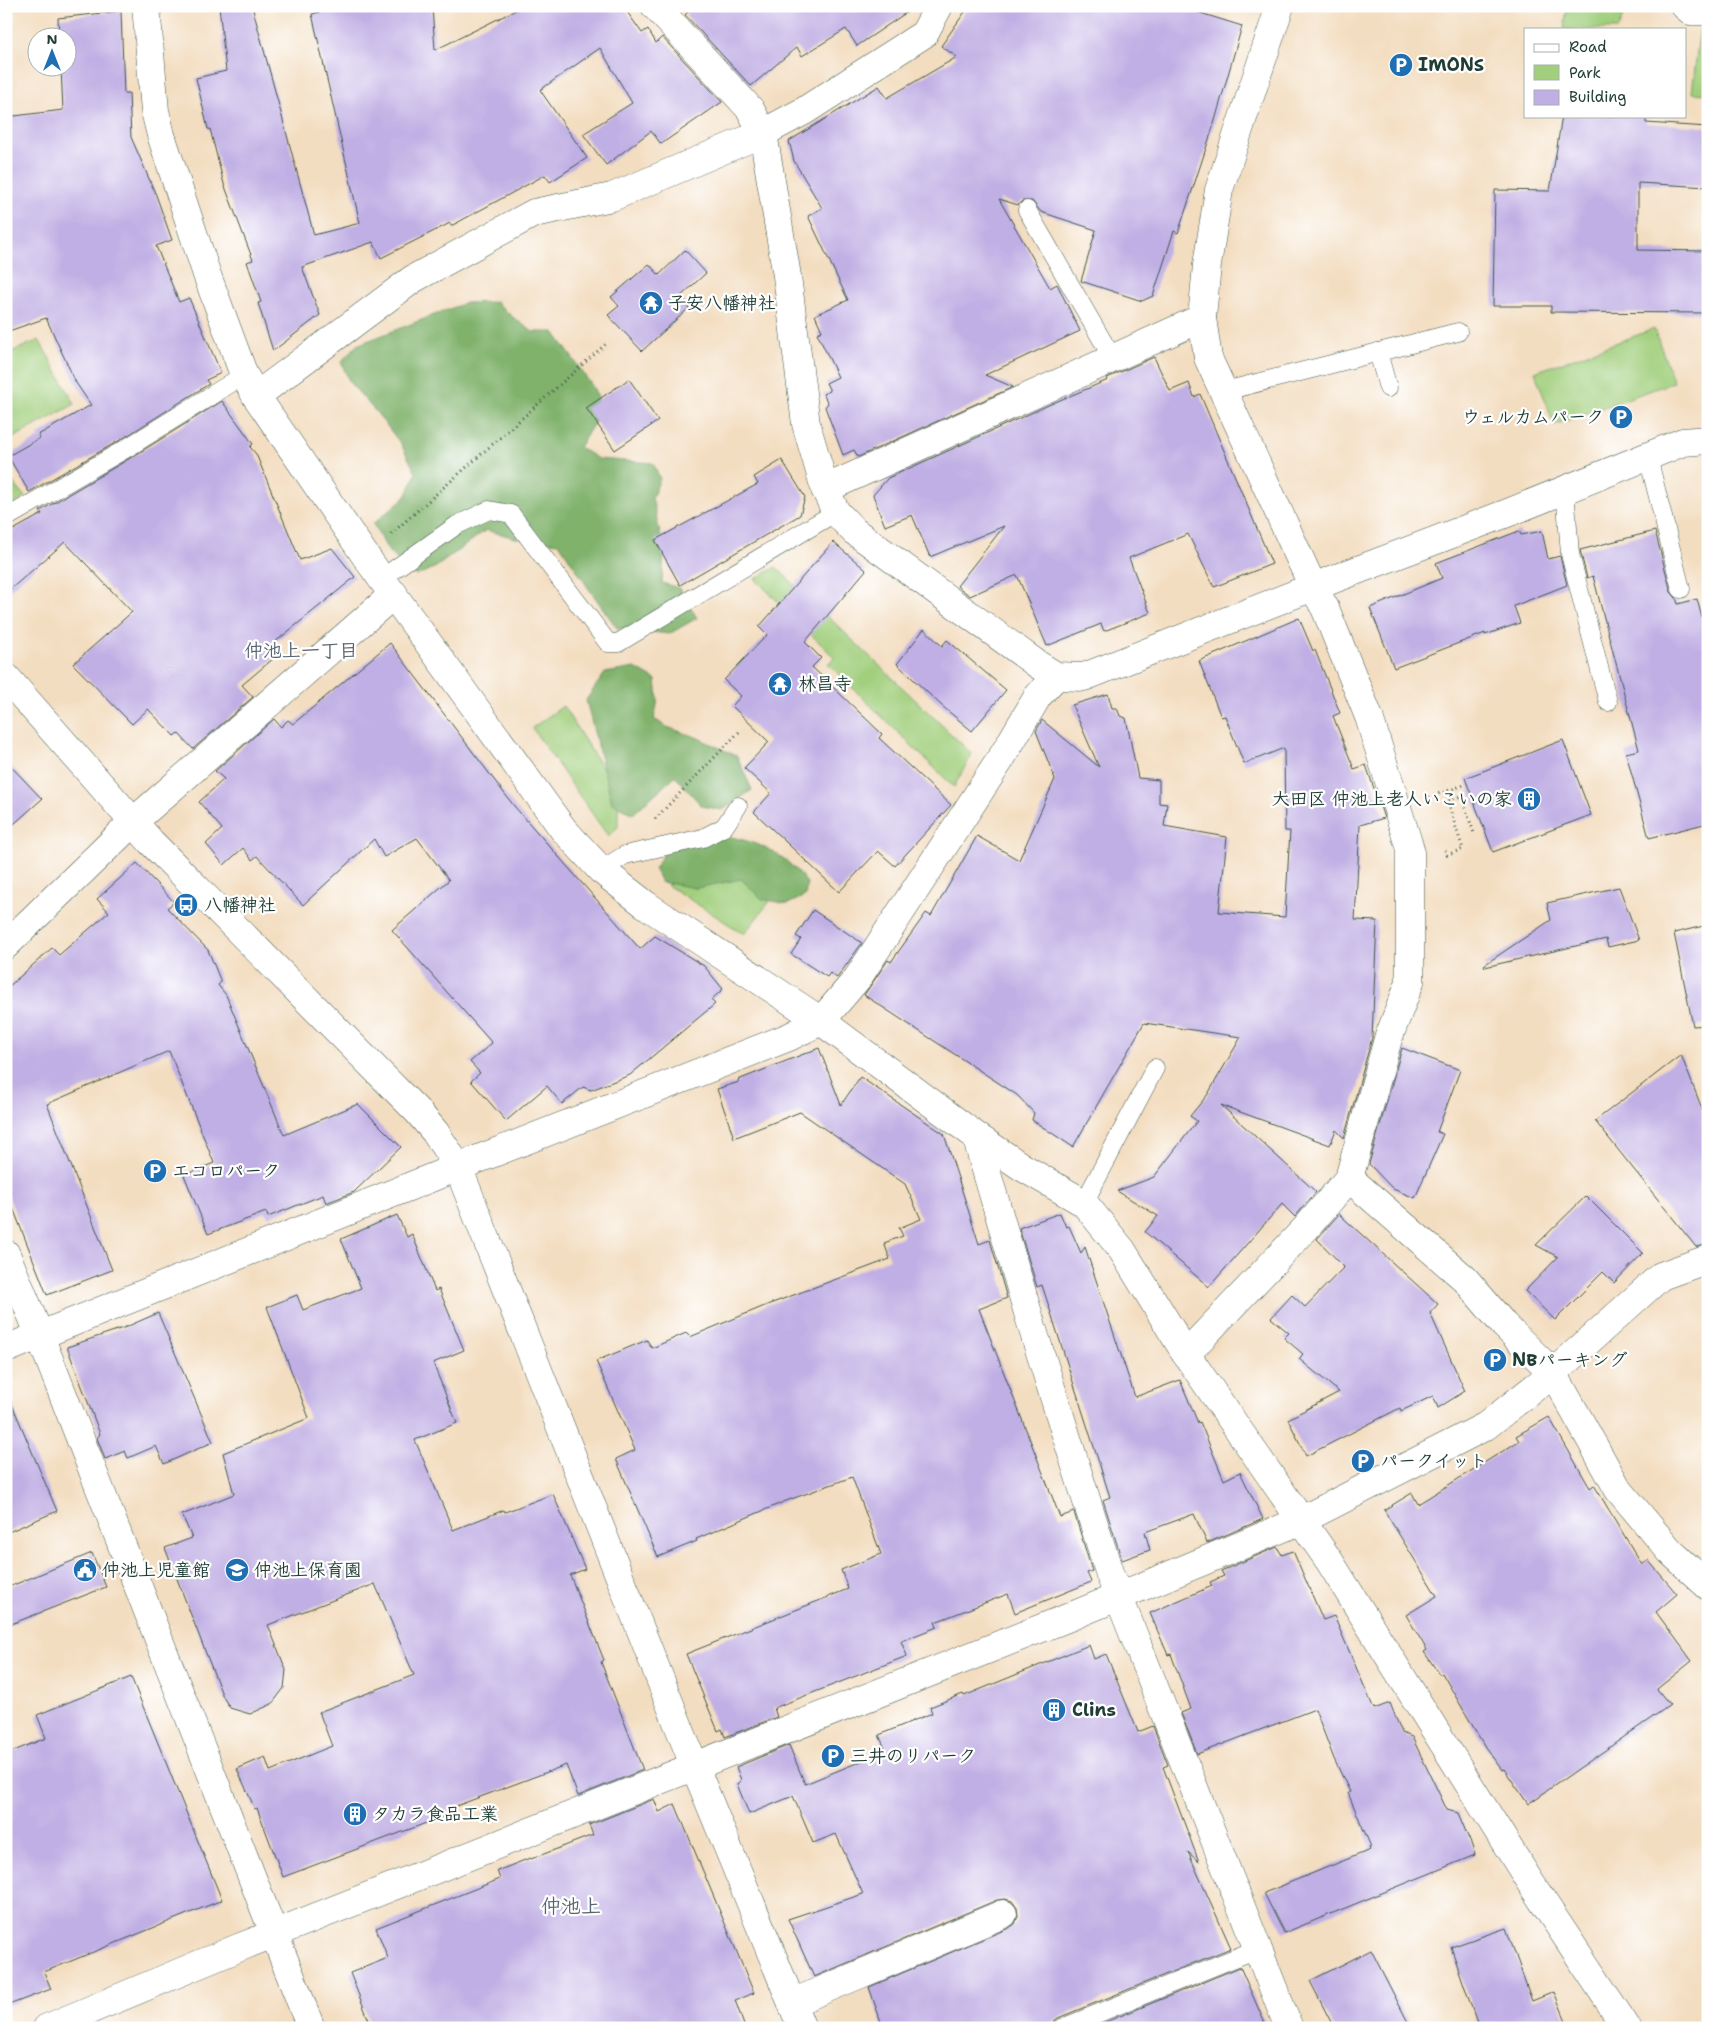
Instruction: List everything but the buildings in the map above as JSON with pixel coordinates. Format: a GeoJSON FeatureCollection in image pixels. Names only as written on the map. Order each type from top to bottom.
{"type":"FeatureCollection","features":[{"type":"Feature","properties":{"kind":"street"},"geometry":{"type":"LineString","coordinates":[[146,6],[155,111],[207,275],[250,385],[366,555],[563,829],[602,870],[646,905],[821,1021],[976,1136],[1022,1167],[1084,1203],[1122,1250],[1186,1354],[1330,1562],[1530,1882],[1627,2028]]}},
{"type":"Feature","properties":{"kind":"street"},"geometry":{"type":"LineString","coordinates":[[250,385],[413,279],[534,212],[612,197],[763,134],[804,111],[924,34],[939,6]]}},
{"type":"Feature","properties":{"kind":"street"},"geometry":{"type":"LineString","coordinates":[[1186,1354],[1306,1228],[1349,1178],[1388,1039],[1410,982],[1410,849],[1369,717],[1325,608],[1313,587],[1225,391],[1208,358],[1202,318],[1207,265],[1219,190],[1280,6]]}},
{"type":"Feature","properties":{"kind":"street"},"geometry":{"type":"LineString","coordinates":[[1685,6],[1691,11],[1708,11]]}},
{"type":"Feature","properties":{"kind":"street"},"geometry":{"type":"LineString","coordinates":[[667,12],[750,108],[763,134],[787,276],[806,424],[831,500],[854,531],[1056,676],[1084,677],[1565,490],[1683,442],[1708,440]]}},
{"type":"Feature","properties":{"kind":"street"},"geometry":{"type":"LineString","coordinates":[[831,500],[1113,359],[1202,318]]}},
{"type":"Feature","properties":{"kind":"street"},"geometry":{"type":"LineString","coordinates":[[6,945],[133,822],[388,586]]}},
{"type":"Feature","properties":{"kind":"street"},"geometry":{"type":"LineString","coordinates":[[6,1349],[458,1167],[789,1037],[821,1021],[857,979],[997,765],[1038,696],[1056,676]]}},
{"type":"Feature","properties":{"kind":"street"},"geometry":{"type":"LineString","coordinates":[[6,677],[133,822],[418,1112],[435,1132],[458,1167],[694,1765],[797,2015],[1003,1914]]}},
{"type":"Feature","properties":{"kind":"street"},"geometry":{"type":"LineString","coordinates":[[976,1136],[1036,1339],[1110,1575],[1222,1834],[1257,1949],[1289,2028]]}},
{"type":"Feature","properties":{"kind":"street"},"geometry":{"type":"LineString","coordinates":[[1349,1178],[1466,1279],[1504,1325],[1553,1373],[1618,1489],[1670,1551],[1708,1586]]}},
{"type":"Feature","properties":{"kind":"street"},"geometry":{"type":"LineString","coordinates":[[6,1254],[40,1336],[311,2028]]}},
{"type":"Feature","properties":{"kind":"street"},"geometry":{"type":"LineString","coordinates":[[47,2028],[238,1948],[1119,1597],[1302,1520],[1486,1426],[1553,1373],[1661,1276],[1708,1259]]}},
{"type":"Feature","properties":{"kind":"lane"},"geometry":{"type":"LineString","coordinates":[[1027,210],[1113,359]]}},
{"type":"Feature","properties":{"kind":"lane"},"geometry":{"type":"LineString","coordinates":[[1225,391],[1458,332]]}},
{"type":"Feature","properties":{"kind":"lane"},"geometry":{"type":"LineString","coordinates":[[1378,352],[1388,388]]}},
{"type":"Feature","properties":{"kind":"lane"},"geometry":{"type":"LineString","coordinates":[[6,518],[127,448],[250,385]]}},
{"type":"Feature","properties":{"kind":"lane"},"geometry":{"type":"LineString","coordinates":[[1648,457],[1681,589]]}},
{"type":"Feature","properties":{"kind":"lane"},"geometry":{"type":"LineString","coordinates":[[1565,490],[1570,554],[1608,702]]}},
{"type":"Feature","properties":{"kind":"lane"},"geometry":{"type":"LineString","coordinates":[[388,586],[457,525],[489,510],[511,514],[608,642],[618,642],[831,500]]}},
{"type":"Feature","properties":{"kind":"lane"},"geometry":{"type":"LineString","coordinates":[[602,870],[625,855],[703,838],[724,827],[738,806]]}},
{"type":"Feature","properties":{"kind":"lane"},"geometry":{"type":"LineString","coordinates":[[1084,1203],[1156,1068]]}},
{"type":"Feature","properties":{"kind":"lane"},"geometry":{"type":"LineString","coordinates":[[1062,2028],[1257,1949]]}},
{"type":"Feature","properties":{"kind":"path"},"geometry":{"type":"LineString","coordinates":[[366,555],[607,343]]}},
{"type":"Feature","properties":{"kind":"path"},"geometry":{"type":"LineString","coordinates":[[1703,621],[1708,620]]}},
{"type":"Feature","properties":{"kind":"path"},"geometry":{"type":"LineString","coordinates":[[653,821],[740,731]]}},
{"type":"Feature","properties":{"kind":"path"},"geometry":{"type":"LineString","coordinates":[[1397,808],[1467,784]]}},
{"type":"Feature","properties":{"kind":"path"},"geometry":{"type":"LineString","coordinates":[[1444,847],[1447,855],[1464,849],[1447,801],[1460,796],[1474,833]]}},
{"type":"Feature","properties":{"kind":"green space"},"geometry":{"type":"Polygon","coordinates":[[[1567,6],[1627,6],[1618,28],[1564,28],[1567,6]]]}},
{"type":"Feature","properties":{"kind":"green space"},"geometry":{"type":"Polygon","coordinates":[[[1700,25],[1708,25],[1708,94],[1692,93],[1700,25]]]}},
{"type":"Feature","properties":{"kind":"green space"},"geometry":{"type":"Polygon","coordinates":[[[496,302],[533,332],[554,332],[593,387],[603,409],[579,447],[598,459],[653,463],[660,479],[652,498],[664,551],[662,583],[679,588],[697,618],[669,634],[617,628],[559,543],[515,538],[486,530],[436,567],[416,576],[389,552],[373,524],[407,495],[416,473],[401,444],[350,383],[341,362],[357,345],[465,303],[496,302]]]}},
{"type":"Feature","properties":{"kind":"green space"},"geometry":{"type":"Polygon","coordinates":[[[1654,329],[1674,382],[1554,425],[1535,372],[1654,329]]]}},
{"type":"Feature","properties":{"kind":"green space"},"geometry":{"type":"Polygon","coordinates":[[[39,340],[75,404],[6,442],[6,354],[39,340]]]}},
{"type":"Feature","properties":{"kind":"green space"},"geometry":{"type":"Polygon","coordinates":[[[6,474],[25,497],[11,506],[6,500],[6,474]]]}},
{"type":"Feature","properties":{"kind":"green space"},"geometry":{"type":"Polygon","coordinates":[[[776,567],[972,754],[954,787],[828,664],[834,657],[755,579],[776,567]]]}},
{"type":"Feature","properties":{"kind":"green space"},"geometry":{"type":"Polygon","coordinates":[[[635,668],[656,680],[658,700],[654,719],[667,727],[696,737],[737,756],[752,790],[722,810],[702,806],[675,776],[633,814],[612,803],[586,700],[605,673],[635,668]]]}},
{"type":"Feature","properties":{"kind":"green space"},"geometry":{"type":"Polygon","coordinates":[[[563,706],[618,793],[618,827],[608,836],[532,728],[563,706]]]}},
{"type":"Feature","properties":{"kind":"green space"},"geometry":{"type":"Polygon","coordinates":[[[691,830],[741,839],[769,850],[783,858],[807,883],[805,896],[788,904],[762,899],[741,879],[696,888],[661,882],[654,869],[675,836],[691,830]]]}},
{"type":"Feature","properties":{"kind":"green space"},"geometry":{"type":"Polygon","coordinates":[[[733,862],[777,892],[744,934],[667,885],[733,862]]]}},
{"type":"Feature","properties":{"kind":"place","name":"IMONS"},"geometry":{"type":"Point","coordinates":[1401,65]}},
{"type":"Feature","properties":{"kind":"place","name":"子安八幡神社"},"geometry":{"type":"Point","coordinates":[651,303]}},
{"type":"Feature","properties":{"kind":"place","name":"ウェルカムパーク"},"geometry":{"type":"Point","coordinates":[1621,417]}},
{"type":"Feature","properties":{"kind":"place","name":"林昌寺"},"geometry":{"type":"Point","coordinates":[780,684]}},
{"type":"Feature","properties":{"kind":"place","name":"大田区 仲池上老人いこいの家"},"geometry":{"type":"Point","coordinates":[1529,799]}},
{"type":"Feature","properties":{"kind":"place","name":"八幡神社"},"geometry":{"type":"Point","coordinates":[186,905]}},
{"type":"Feature","properties":{"kind":"place","name":"エコロパーク"},"geometry":{"type":"Point","coordinates":[155,1171]}},
{"type":"Feature","properties":{"kind":"place","name":"NBパーキング"},"geometry":{"type":"Point","coordinates":[1495,1360]}},
{"type":"Feature","properties":{"kind":"place","name":"パークイット"},"geometry":{"type":"Point","coordinates":[1363,1461]}},
{"type":"Feature","properties":{"kind":"place","name":"仲池上児童館"},"geometry":{"type":"Point","coordinates":[85,1570]}},
{"type":"Feature","properties":{"kind":"place","name":"仲池上保育園"},"geometry":{"type":"Point","coordinates":[237,1570]}},
{"type":"Feature","properties":{"kind":"place","name":"Clins"},"geometry":{"type":"Point","coordinates":[1054,1710]}},
{"type":"Feature","properties":{"kind":"place","name":"三井のリパーク"},"geometry":{"type":"Point","coordinates":[833,1756]}},
{"type":"Feature","properties":{"kind":"place","name":"タカラ食品工業"},"geometry":{"type":"Point","coordinates":[355,1814]}},
{"type":"Feature","properties":{"kind":"district","name":"仲池上一丁目"},"geometry":{"type":"Point","coordinates":[301,650]}},
{"type":"Feature","properties":{"kind":"district","name":"仲池上"},"geometry":{"type":"Point","coordinates":[571,1906]}}]}
